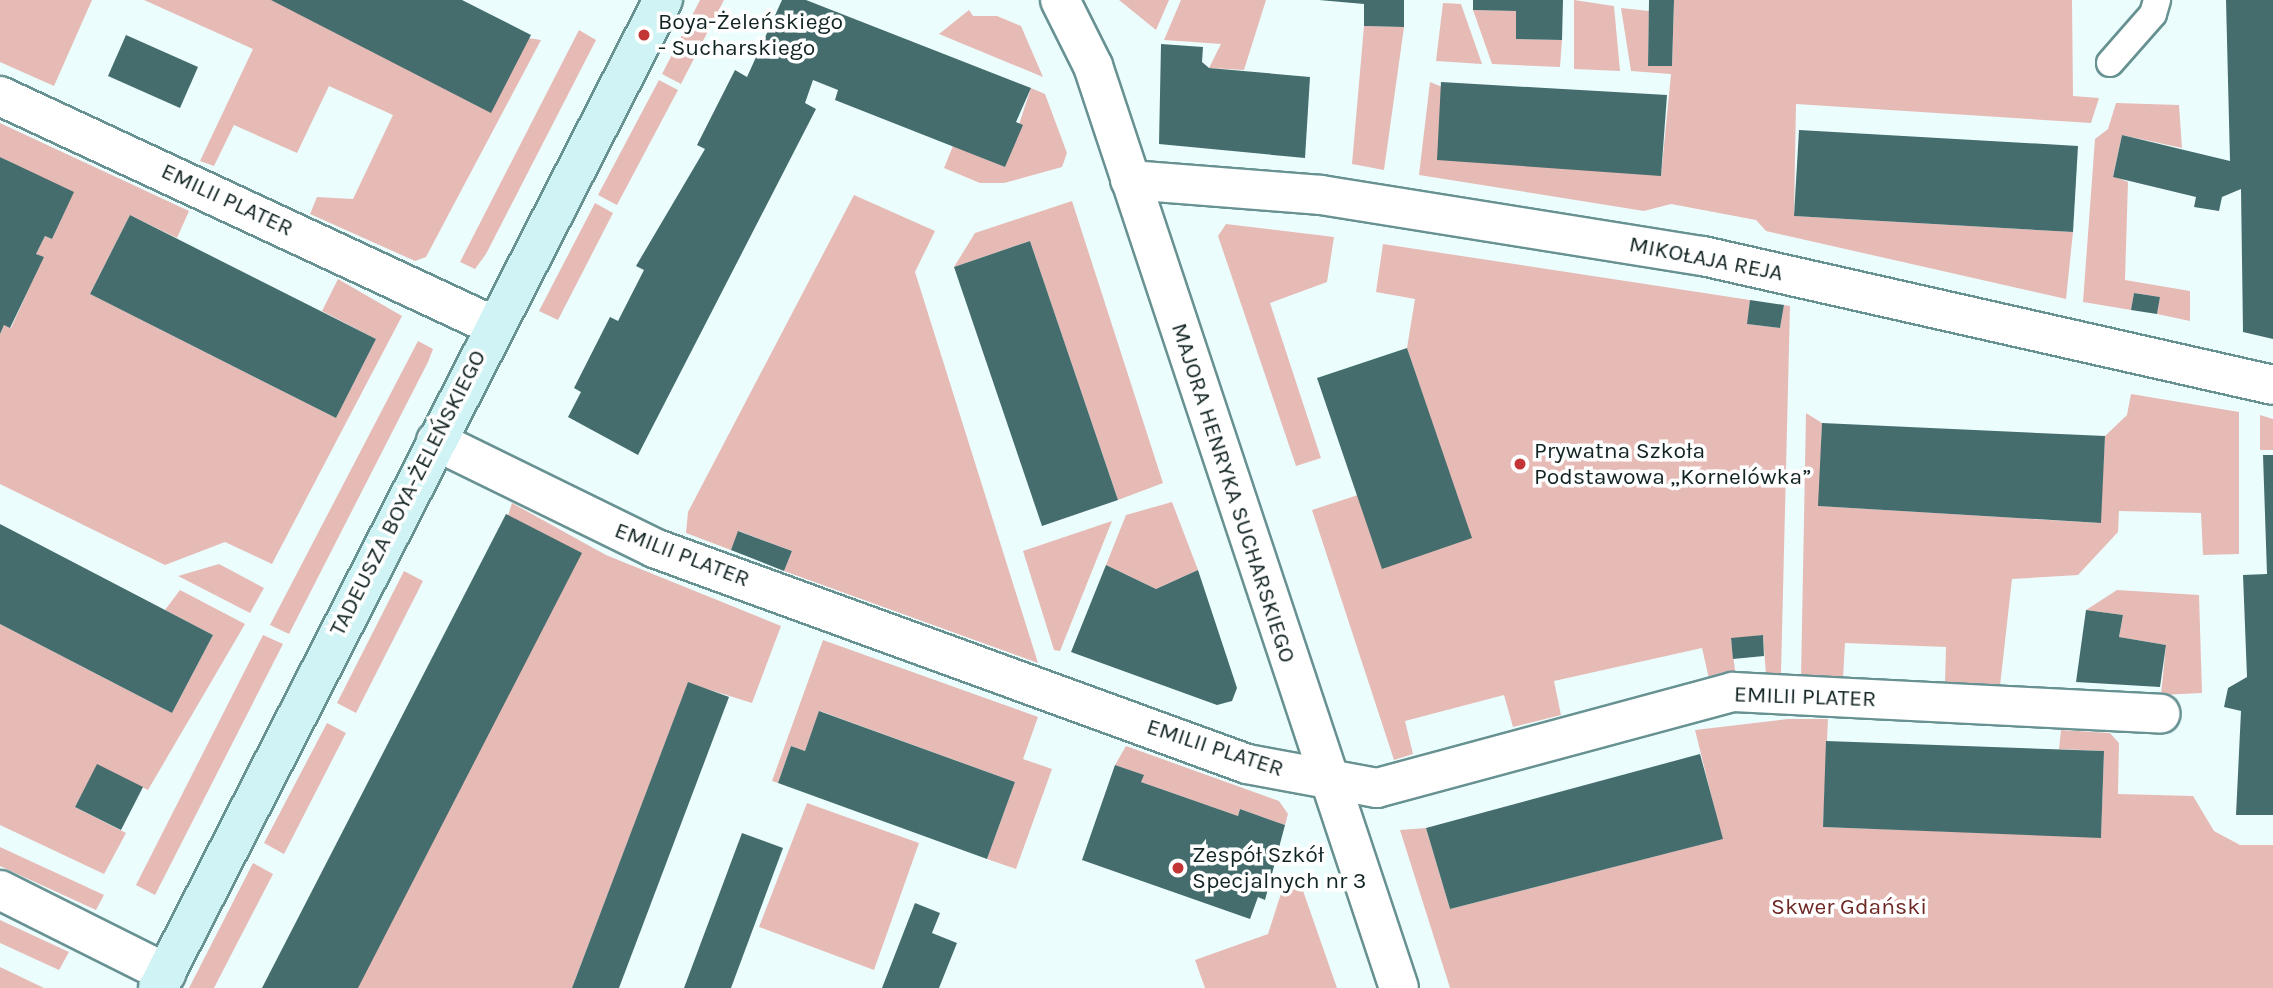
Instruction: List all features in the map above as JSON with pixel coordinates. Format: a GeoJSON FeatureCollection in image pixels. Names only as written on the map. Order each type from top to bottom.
{"type":"FeatureCollection","features":[{"type":"Feature","properties":{"kind":"street","name":"TADEUSZA BOYA-ŻELEŃSKIEGO"},"geometry":{"type":"LineString","coordinates":[[162,981],[436,441],[492,325],[663,0]]}},
{"type":"Feature","properties":{"kind":"street","name":"MAJORA HENRYKA SUCHARSKIEGO"},"geometry":{"type":"LineString","coordinates":[[1060,0],[1093,66],[1327,780],[1399,988]]}},
{"type":"Feature","properties":{"kind":"street","name":"EMILII PLATER"},"geometry":{"type":"LineString","coordinates":[[0,96],[492,325]]}},
{"type":"Feature","properties":{"kind":"street","name":"MIKOŁAJA REJA"},"geometry":{"type":"LineString","coordinates":[[1130,180],[1321,195],[1703,256],[2273,386]]}},
{"type":"Feature","properties":{"kind":"street","name":"EMILII PLATER"},"geometry":{"type":"LineString","coordinates":[[436,441],[654,548],[1247,764],[1327,780],[1394,787],[1733,692],[2160,713]]}},
{"type":"Feature","properties":{"kind":"street"},"geometry":{"type":"LineString","coordinates":[[0,890],[162,981]]}},
{"type":"Feature","properties":{"kind":"lane"},"geometry":{"type":"LineString","coordinates":[[2110,63],[2153,15],[2157,0]]}},
{"type":"Feature","properties":{"kind":"green space"},"geometry":{"type":"Polygon","coordinates":[[[0,0],[92,0],[54,86],[0,62],[0,0]]]}},
{"type":"Feature","properties":{"kind":"green space"},"geometry":{"type":"Polygon","coordinates":[[[144,0],[271,0],[541,40],[426,257],[415,261],[310,214],[317,197],[353,199],[393,115],[329,86],[297,153],[234,125],[214,166],[200,161],[253,49],[144,0]]]}},
{"type":"Feature","properties":{"kind":"green space"},"geometry":{"type":"Polygon","coordinates":[[[700,0],[724,0],[681,84],[662,74],[700,0]]]}},
{"type":"Feature","properties":{"kind":"green space"},"geometry":{"type":"Polygon","coordinates":[[[1119,0],[1169,0],[1156,30],[1119,0]]]}},
{"type":"Feature","properties":{"kind":"green space"},"geometry":{"type":"Polygon","coordinates":[[[1181,0],[1266,0],[1244,70],[1209,68],[1221,44],[1164,40],[1181,0]]]}},
{"type":"Feature","properties":{"kind":"green space"},"geometry":{"type":"Polygon","coordinates":[[[1574,0],[1614,6],[1620,71],[1574,69],[1574,0]]]}},
{"type":"Feature","properties":{"kind":"green space"},"geometry":{"type":"Polygon","coordinates":[[[1674,0],[2072,0],[2073,96],[2099,98],[2091,123],[1796,104],[1794,216],[2073,232],[2066,299],[1766,231],[1756,220],[1671,204],[1644,211],[1419,175],[1430,82],[1661,176],[1671,74],[1631,71],[1621,8],[1649,11],[1648,65],[1672,66],[1674,0]]]}},
{"type":"Feature","properties":{"kind":"green space"},"geometry":{"type":"Polygon","coordinates":[[[1443,3],[1461,4],[1482,64],[1436,61],[1443,3]]]}},
{"type":"Feature","properties":{"kind":"green space"},"geometry":{"type":"Polygon","coordinates":[[[969,10],[973,16],[997,16],[1021,26],[1043,77],[939,34],[969,10]]]}},
{"type":"Feature","properties":{"kind":"green space"},"geometry":{"type":"Polygon","coordinates":[[[1473,10],[1516,11],[1516,39],[1562,40],[1560,67],[1492,64],[1473,10]]]}},
{"type":"Feature","properties":{"kind":"green space"},"geometry":{"type":"Polygon","coordinates":[[[1364,26],[1404,27],[1384,170],[1352,164],[1364,26]]]}},
{"type":"Feature","properties":{"kind":"green space"},"geometry":{"type":"Polygon","coordinates":[[[579,30],[596,40],[486,254],[475,269],[460,262],[579,30]]]}},
{"type":"Feature","properties":{"kind":"green space"},"geometry":{"type":"Polygon","coordinates":[[[659,80],[678,90],[617,205],[598,195],[659,80]]]}},
{"type":"Feature","properties":{"kind":"green space"},"geometry":{"type":"Polygon","coordinates":[[[1031,88],[1045,94],[1067,153],[1062,167],[1004,183],[980,183],[944,168],[953,146],[1005,167],[1031,88]]]}},
{"type":"Feature","properties":{"kind":"green space"},"geometry":{"type":"Polygon","coordinates":[[[2116,103],[2179,105],[2182,148],[2122,135],[2113,176],[2128,182],[2125,280],[2190,291],[2190,321],[2157,314],[2160,297],[2134,293],[2131,310],[2083,302],[2095,139],[2108,129],[2116,103]]]}},
{"type":"Feature","properties":{"kind":"green space"},"geometry":{"type":"Polygon","coordinates":[[[0,123],[189,211],[177,238],[130,215],[90,294],[336,418],[376,339],[322,311],[338,279],[402,316],[272,564],[225,542],[165,565],[0,484],[0,334],[4,325],[11,328],[43,257],[36,254],[45,236],[52,239],[73,193],[0,157],[0,123]]]}},
{"type":"Feature","properties":{"kind":"green space"},"geometry":{"type":"Polygon","coordinates":[[[854,195],[935,231],[915,272],[1038,663],[784,571],[792,551],[739,531],[731,550],[686,533],[688,512],[854,195]]]}},
{"type":"Feature","properties":{"kind":"green space"},"geometry":{"type":"Polygon","coordinates":[[[1072,201],[1163,483],[1118,500],[1030,241],[954,267],[975,233],[1072,201]]]}},
{"type":"Feature","properties":{"kind":"green space"},"geometry":{"type":"Polygon","coordinates":[[[595,203],[613,213],[558,320],[539,311],[595,203]]]}},
{"type":"Feature","properties":{"kind":"green space"},"geometry":{"type":"Polygon","coordinates":[[[1226,224],[1334,237],[1327,282],[1270,303],[1321,458],[1296,466],[1218,236],[1226,224]]]}},
{"type":"Feature","properties":{"kind":"green space","name":"Prywatna Szkoła Podstawowa „Kornelówka”"},"geometry":{"type":"Polygon","coordinates":[[[1383,244],[1750,300],[1748,324],[1780,328],[1784,305],[1790,306],[1781,673],[1766,675],[1763,635],[1731,639],[1736,678],[1710,683],[1702,648],[1554,681],[1561,715],[1513,727],[1504,695],[1405,721],[1413,754],[1394,760],[1312,510],[1358,495],[1471,538],[1407,348],[1415,299],[1376,292],[1383,244]]]}},
{"type":"Feature","properties":{"kind":"green space"},"geometry":{"type":"Polygon","coordinates":[[[418,341],[433,349],[428,362],[289,634],[270,625],[418,341]]]}},
{"type":"Feature","properties":{"kind":"green space"},"geometry":{"type":"Polygon","coordinates":[[[2131,394],[2239,412],[2239,554],[2203,555],[2201,513],[2119,511],[2118,532],[2078,575],[2012,579],[2000,686],[1945,683],[1946,647],[1845,643],[1843,678],[1801,677],[1806,413],[1822,423],[1819,506],[2100,523],[2105,436],[2127,415],[2131,394]]]}},
{"type":"Feature","properties":{"kind":"green space"},"geometry":{"type":"Polygon","coordinates":[[[2260,415],[2273,419],[2273,450],[2260,450],[2260,415]]]}},
{"type":"Feature","properties":{"kind":"green space"},"geometry":{"type":"Polygon","coordinates":[[[1172,502],[1198,570],[1156,589],[1106,565],[1126,515],[1172,502]]]}},
{"type":"Feature","properties":{"kind":"green space"},"geometry":{"type":"Polygon","coordinates":[[[512,503],[606,555],[781,626],[752,703],[688,683],[572,988],[358,988],[512,503]]]}},
{"type":"Feature","properties":{"kind":"green space"},"geometry":{"type":"Polygon","coordinates":[[[1112,521],[1060,651],[1054,650],[1023,551],[1112,521]]]}},
{"type":"Feature","properties":{"kind":"green space"},"geometry":{"type":"Polygon","coordinates":[[[219,564],[264,588],[250,613],[178,576],[219,564]]]}},
{"type":"Feature","properties":{"kind":"green space"},"geometry":{"type":"Polygon","coordinates":[[[404,571],[423,581],[356,713],[337,703],[404,571]]]}},
{"type":"Feature","properties":{"kind":"green space"},"geometry":{"type":"Polygon","coordinates":[[[180,590],[245,624],[148,790],[97,765],[75,807],[126,833],[104,874],[0,825],[0,624],[172,713],[213,635],[165,610],[180,590]]]}},
{"type":"Feature","properties":{"kind":"green space"},"geometry":{"type":"Polygon","coordinates":[[[2117,590],[2199,595],[2202,693],[2161,695],[2166,645],[2119,637],[2123,615],[2086,610],[2117,590]]]}},
{"type":"Feature","properties":{"kind":"green space"},"geometry":{"type":"Polygon","coordinates":[[[263,635],[283,644],[155,895],[136,885],[263,635]]]}},
{"type":"Feature","properties":{"kind":"green space"},"geometry":{"type":"Polygon","coordinates":[[[823,640],[1038,717],[1023,759],[1052,769],[1016,869],[987,859],[1015,782],[820,711],[805,751],[791,746],[778,783],[772,781],[823,640]]]}},
{"type":"Feature","properties":{"kind":"green space","name":"Skwer Gdański"},"geometry":{"type":"Polygon","coordinates":[[[1788,719],[1828,719],[1823,827],[2101,837],[2104,751],[2059,749],[2061,730],[2110,733],[2119,743],[2118,794],[2193,796],[2214,831],[2240,845],[2273,845],[2273,988],[1450,988],[1400,830],[1426,828],[1450,909],[1722,839],[1695,730],[1788,719]]]}},
{"type":"Feature","properties":{"kind":"green space"},"geometry":{"type":"Polygon","coordinates":[[[327,723],[346,733],[284,854],[264,843],[327,723]]]}},
{"type":"Feature","properties":{"kind":"green space"},"geometry":{"type":"Polygon","coordinates":[[[1126,746],[1279,801],[1288,814],[1285,825],[1240,809],[1238,816],[1141,782],[1143,775],[1115,765],[1126,746]]]}},
{"type":"Feature","properties":{"kind":"green space"},"geometry":{"type":"Polygon","coordinates":[[[807,803],[919,843],[874,970],[759,927],[807,803]]]}},
{"type":"Feature","properties":{"kind":"green space"},"geometry":{"type":"Polygon","coordinates":[[[0,847],[104,895],[96,910],[0,866],[0,847]]]}},
{"type":"Feature","properties":{"kind":"green space"},"geometry":{"type":"Polygon","coordinates":[[[253,863],[273,874],[214,988],[189,988],[253,863]]]}},
{"type":"Feature","properties":{"kind":"green space"},"geometry":{"type":"Polygon","coordinates":[[[1285,881],[1301,885],[1337,988],[1205,988],[1195,960],[1268,934],[1285,881]]]}},
{"type":"Feature","properties":{"kind":"green space"},"geometry":{"type":"Polygon","coordinates":[[[0,920],[69,952],[59,970],[0,943],[0,920]]]}},
{"type":"Feature","properties":{"kind":"green space"},"geometry":{"type":"Polygon","coordinates":[[[0,967],[44,988],[0,988],[0,967]]]}},
{"type":"Feature","properties":{"kind":"building"},"geometry":{"type":"Polygon","coordinates":[[[271,0],[462,0],[531,35],[491,113],[271,0]]]}},
{"type":"Feature","properties":{"kind":"building"},"geometry":{"type":"Polygon","coordinates":[[[782,0],[806,0],[1031,88],[1016,122],[1023,125],[1005,167],[835,100],[838,90],[813,80],[805,103],[816,109],[638,455],[568,417],[581,392],[574,388],[610,317],[618,321],[644,270],[636,266],[705,149],[697,145],[735,70],[747,77],[782,0]]]}},
{"type":"Feature","properties":{"kind":"building"},"geometry":{"type":"Polygon","coordinates":[[[1319,0],[1404,0],[1404,27],[1364,26],[1364,4],[1319,0]]]}},
{"type":"Feature","properties":{"kind":"building"},"geometry":{"type":"Polygon","coordinates":[[[1473,0],[1563,0],[1562,40],[1516,39],[1516,11],[1473,10],[1473,0]]]}},
{"type":"Feature","properties":{"kind":"building"},"geometry":{"type":"Polygon","coordinates":[[[1649,0],[1674,0],[1672,66],[1648,66],[1649,0]]]}},
{"type":"Feature","properties":{"kind":"building"},"geometry":{"type":"Polygon","coordinates":[[[2226,0],[2273,0],[2273,339],[2243,332],[2241,189],[2222,197],[2219,211],[2194,207],[2196,197],[2113,177],[2122,135],[2230,161],[2226,0]]]}},
{"type":"Feature","properties":{"kind":"building"},"geometry":{"type":"Polygon","coordinates":[[[126,35],[198,67],[180,108],[108,76],[126,35]]]}},
{"type":"Feature","properties":{"kind":"building"},"geometry":{"type":"Polygon","coordinates":[[[1161,44],[1203,47],[1202,62],[1209,68],[1310,77],[1305,158],[1159,144],[1161,44]]]}},
{"type":"Feature","properties":{"kind":"building"},"geometry":{"type":"Polygon","coordinates":[[[1441,82],[1667,95],[1661,176],[1437,160],[1441,82]]]}},
{"type":"Feature","properties":{"kind":"building"},"geometry":{"type":"Polygon","coordinates":[[[1799,130],[2078,146],[2073,232],[1794,216],[1799,130]]]}},
{"type":"Feature","properties":{"kind":"building"},"geometry":{"type":"Polygon","coordinates":[[[0,157],[74,192],[52,239],[45,236],[36,254],[44,257],[10,328],[4,325],[0,334],[0,157]]]}},
{"type":"Feature","properties":{"kind":"building"},"geometry":{"type":"Polygon","coordinates":[[[130,215],[376,339],[336,418],[90,294],[130,215]]]}},
{"type":"Feature","properties":{"kind":"building"},"geometry":{"type":"Polygon","coordinates":[[[1030,241],[1118,500],[1042,526],[954,267],[1030,241]]]}},
{"type":"Feature","properties":{"kind":"building"},"geometry":{"type":"Polygon","coordinates":[[[2134,293],[2160,297],[2157,314],[2131,310],[2134,293]]]}},
{"type":"Feature","properties":{"kind":"building"},"geometry":{"type":"Polygon","coordinates":[[[1750,300],[1784,305],[1780,328],[1747,324],[1750,300]]]}},
{"type":"Feature","properties":{"kind":"building"},"geometry":{"type":"Polygon","coordinates":[[[1407,348],[1472,538],[1382,569],[1317,378],[1407,348]]]}},
{"type":"Feature","properties":{"kind":"building"},"geometry":{"type":"Polygon","coordinates":[[[1822,423],[2105,436],[2101,523],[1818,506],[1822,423]]]}},
{"type":"Feature","properties":{"kind":"building"},"geometry":{"type":"Polygon","coordinates":[[[2263,455],[2273,455],[2273,815],[2236,815],[2241,711],[2224,707],[2228,688],[2247,677],[2243,575],[2267,574],[2263,455]]]}},
{"type":"Feature","properties":{"kind":"building"},"geometry":{"type":"Polygon","coordinates":[[[506,514],[582,553],[358,988],[262,988],[506,514]]]}},
{"type":"Feature","properties":{"kind":"building"},"geometry":{"type":"Polygon","coordinates":[[[0,524],[213,635],[172,713],[0,624],[0,524]]]}},
{"type":"Feature","properties":{"kind":"building"},"geometry":{"type":"Polygon","coordinates":[[[738,531],[792,551],[784,571],[731,550],[738,531]]]}},
{"type":"Feature","properties":{"kind":"building"},"geometry":{"type":"Polygon","coordinates":[[[1106,565],[1156,589],[1198,570],[1237,688],[1232,701],[1217,705],[1071,652],[1106,565]]]}},
{"type":"Feature","properties":{"kind":"building"},"geometry":{"type":"Polygon","coordinates":[[[2086,610],[2123,615],[2119,637],[2166,645],[2160,687],[2076,682],[2086,610]]]}},
{"type":"Feature","properties":{"kind":"building"},"geometry":{"type":"Polygon","coordinates":[[[1763,635],[1764,656],[1733,659],[1731,638],[1763,635]]]}},
{"type":"Feature","properties":{"kind":"building"},"geometry":{"type":"Polygon","coordinates":[[[688,682],[729,697],[619,988],[572,988],[688,682]]]}},
{"type":"Feature","properties":{"kind":"building"},"geometry":{"type":"Polygon","coordinates":[[[819,711],[1015,782],[987,859],[778,783],[791,746],[805,751],[819,711]]]}},
{"type":"Feature","properties":{"kind":"building"},"geometry":{"type":"Polygon","coordinates":[[[1826,741],[2104,751],[2101,838],[1823,827],[1826,741]]]}},
{"type":"Feature","properties":{"kind":"building"},"geometry":{"type":"Polygon","coordinates":[[[1700,754],[1723,839],[1450,909],[1426,828],[1700,754]]]}},
{"type":"Feature","properties":{"kind":"building"},"geometry":{"type":"Polygon","coordinates":[[[97,764],[143,787],[121,830],[75,807],[97,764]]]}},
{"type":"Feature","properties":{"kind":"building"},"geometry":{"type":"Polygon","coordinates":[[[1115,765],[1144,775],[1141,782],[1238,816],[1240,809],[1285,825],[1265,900],[1258,897],[1250,919],[1082,860],[1115,765]]]}},
{"type":"Feature","properties":{"kind":"building"},"geometry":{"type":"Polygon","coordinates":[[[742,833],[783,848],[731,988],[684,988],[742,833]]]}},
{"type":"Feature","properties":{"kind":"building"},"geometry":{"type":"Polygon","coordinates":[[[915,903],[940,913],[932,933],[957,943],[939,988],[882,988],[915,903]]]}},
{"type":"Feature","properties":{"kind":"place","name":"Boya-Żeleńskiego - Sucharskiego"},"geometry":{"type":"Point","coordinates":[644,35]}},
{"type":"Feature","properties":{"kind":"place","name":"Prywatna Szkoła Podstawowa „Kornelówka”"},"geometry":{"type":"Point","coordinates":[1520,464]}},
{"type":"Feature","properties":{"kind":"place","name":"Zespół Szkół Specjalnych nr 3"},"geometry":{"type":"Point","coordinates":[1178,868]}}]}
